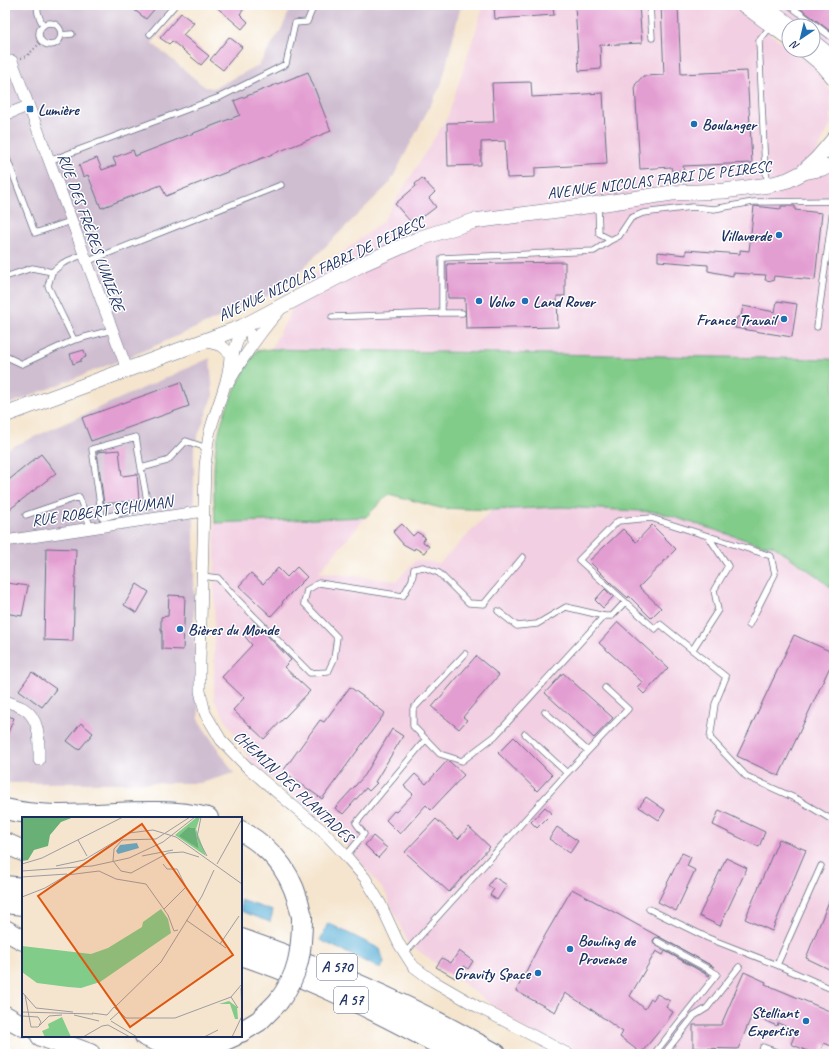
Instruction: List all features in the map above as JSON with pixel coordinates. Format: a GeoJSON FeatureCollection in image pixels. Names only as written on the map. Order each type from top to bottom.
{"type":"FeatureCollection","features":[{"type":"Feature","properties":{"kind":"highway"},"geometry":{"type":"LineString","coordinates":[[5,809],[21,813],[53,815],[169,812],[203,817]]}},
{"type":"Feature","properties":{"kind":"highway","name":"A 570"},"geometry":{"type":"LineString","coordinates":[[242,831],[266,848],[282,865],[292,881],[299,900],[302,917],[301,952],[297,967],[285,994],[259,1021],[242,1031]]}},
{"type":"Feature","properties":{"kind":"highway"},"geometry":{"type":"LineString","coordinates":[[5,843],[22,851]]}},
{"type":"Feature","properties":{"kind":"highway"},"geometry":{"type":"LineString","coordinates":[[5,886],[22,888]]}},
{"type":"Feature","properties":{"kind":"highway"},"geometry":{"type":"LineString","coordinates":[[5,903],[22,905]]}},
{"type":"Feature","properties":{"kind":"highway","name":"A 570"},"geometry":{"type":"LineString","coordinates":[[242,927],[316,957],[360,979],[429,1018]]}},
{"type":"Feature","properties":{"kind":"highway"},"geometry":{"type":"LineString","coordinates":[[5,930],[22,939]]}},
{"type":"Feature","properties":{"kind":"highway","name":"A 57"},"geometry":{"type":"LineString","coordinates":[[242,939],[313,965],[429,1018],[496,1054]]}},
{"type":"Feature","properties":{"kind":"highway","name":"A 57"},"geometry":{"type":"LineString","coordinates":[[242,955],[307,980],[457,1054]]}},
{"type":"Feature","properties":{"kind":"highway"},"geometry":{"type":"LineString","coordinates":[[5,1016],[22,1025]]}},
{"type":"Feature","properties":{"kind":"highway"},"geometry":{"type":"LineString","coordinates":[[44,1037],[90,1054]]}},
{"type":"Feature","properties":{"kind":"highway"},"geometry":{"type":"LineString","coordinates":[[148,1037],[168,1044],[190,1046],[211,1044],[231,1037]]}},
{"type":"Feature","properties":{"kind":"street"},"geometry":{"type":"LineString","coordinates":[[744,5],[781,24]]}},
{"type":"Feature","properties":{"kind":"street"},"geometry":{"type":"LineString","coordinates":[[764,5],[781,23]]}},
{"type":"Feature","properties":{"kind":"street"},"geometry":{"type":"LineString","coordinates":[[821,48],[834,59]]}},
{"type":"Feature","properties":{"kind":"street"},"geometry":{"type":"LineString","coordinates":[[815,58],[823,64],[834,78]]}},
{"type":"Feature","properties":{"kind":"street","name":"RUE DES FRÈRES LUMIÈRE"},"geometry":{"type":"LineString","coordinates":[[12,60],[127,369]]}},
{"type":"Feature","properties":{"kind":"street"},"geometry":{"type":"LineString","coordinates":[[5,115],[28,106]]}},
{"type":"Feature","properties":{"kind":"street"},"geometry":{"type":"LineString","coordinates":[[804,172],[834,139]]}},
{"type":"Feature","properties":{"kind":"street"},"geometry":{"type":"LineString","coordinates":[[804,172],[834,166]]}},
{"type":"Feature","properties":{"kind":"street","name":"AVENUE NICOLAS FABRI DE PEIRESC"},"geometry":{"type":"LineString","coordinates":[[5,415],[242,327],[362,264],[421,238],[474,221],[598,205],[672,193],[724,192],[769,185],[788,180],[804,172]]}},
{"type":"Feature","properties":{"kind":"street"},"geometry":{"type":"LineString","coordinates":[[223,391],[252,344],[285,304]]}},
{"type":"Feature","properties":{"kind":"street"},"geometry":{"type":"LineString","coordinates":[[223,391],[242,327],[251,334],[252,344]]}},
{"type":"Feature","properties":{"kind":"street"},"geometry":{"type":"LineString","coordinates":[[204,341],[222,346],[230,353],[230,365]]}},
{"type":"Feature","properties":{"kind":"street","name":"CHEMIN DES PLANTADES"},"geometry":{"type":"LineString","coordinates":[[223,391],[209,433],[206,465],[200,691],[205,714],[220,740],[243,762],[323,831],[346,856],[364,878],[380,903],[399,944],[413,966],[433,981],[478,1007],[568,1054]]}},
{"type":"Feature","properties":{"kind":"street","name":"RUE ROBERT SCHUMAN"},"geometry":{"type":"LineString","coordinates":[[5,541],[204,511]]}},
{"type":"Feature","properties":{"kind":"street"},"geometry":{"type":"LineString","coordinates":[[5,701],[23,708],[33,717],[38,734],[39,760]]}},
{"type":"Feature","properties":{"kind":"lane"},"geometry":{"type":"LineString","coordinates":[[38,5],[39,16],[43,25]]}},
{"type":"Feature","properties":{"kind":"lane"},"geometry":{"type":"LineString","coordinates":[[150,34],[175,5]]}},
{"type":"Feature","properties":{"kind":"lane"},"geometry":{"type":"LineString","coordinates":[[49,161],[220,97],[286,64],[295,22],[307,22],[314,5]]}},
{"type":"Feature","properties":{"kind":"lane"},"geometry":{"type":"LineString","coordinates":[[650,5],[652,38]]}},
{"type":"Feature","properties":{"kind":"lane"},"geometry":{"type":"LineString","coordinates":[[789,5],[834,39]]}},
{"type":"Feature","properties":{"kind":"lane"},"geometry":{"type":"LineString","coordinates":[[792,18],[798,12]]}},
{"type":"Feature","properties":{"kind":"lane"},"geometry":{"type":"LineString","coordinates":[[49,23],[56,25],[61,31],[59,41],[48,46],[41,42],[35,34],[43,25],[49,23]]}},
{"type":"Feature","properties":{"kind":"lane"},"geometry":{"type":"LineString","coordinates":[[769,185],[765,169],[759,41],[781,28]]}},
{"type":"Feature","properties":{"kind":"lane"},"geometry":{"type":"LineString","coordinates":[[61,34],[72,34]]}},
{"type":"Feature","properties":{"kind":"lane"},"geometry":{"type":"LineString","coordinates":[[5,153],[35,233],[71,221]]}},
{"type":"Feature","properties":{"kind":"lane"},"geometry":{"type":"LineString","coordinates":[[74,340],[48,286],[52,272],[63,263],[85,258],[281,185]]}},
{"type":"Feature","properties":{"kind":"lane"},"geometry":{"type":"LineString","coordinates":[[442,313],[442,258],[594,251],[619,236],[631,218],[644,213],[692,207],[714,209],[753,202],[834,201],[817,327]]}},
{"type":"Feature","properties":{"kind":"lane"},"geometry":{"type":"LineString","coordinates":[[598,205],[599,234],[611,240]]}},
{"type":"Feature","properties":{"kind":"lane"},"geometry":{"type":"LineString","coordinates":[[5,277],[32,268],[52,272]]}},
{"type":"Feature","properties":{"kind":"lane"},"geometry":{"type":"LineString","coordinates":[[332,317],[462,313]]}},
{"type":"Feature","properties":{"kind":"lane"},"geometry":{"type":"LineString","coordinates":[[5,356],[22,364],[74,340],[112,330]]}},
{"type":"Feature","properties":{"kind":"lane"},"geometry":{"type":"LineString","coordinates":[[136,437],[141,468],[148,506],[102,518],[92,449],[136,437]]}},
{"type":"Feature","properties":{"kind":"lane"},"geometry":{"type":"LineString","coordinates":[[141,468],[167,461],[186,441],[208,448]]}},
{"type":"Feature","properties":{"kind":"lane"},"geometry":{"type":"LineString","coordinates":[[26,515],[78,497],[91,528]]}},
{"type":"Feature","properties":{"kind":"lane"},"geometry":{"type":"LineString","coordinates":[[749,625],[775,574],[771,556],[651,518],[618,521],[580,560],[655,629],[660,624],[726,677],[715,704],[710,738],[746,776],[799,800],[834,821]]}},
{"type":"Feature","properties":{"kind":"lane"},"geometry":{"type":"LineString","coordinates":[[692,649],[718,610],[714,590],[728,566],[708,536]]}},
{"type":"Feature","properties":{"kind":"lane"},"geometry":{"type":"LineString","coordinates":[[202,576],[218,578],[310,673],[328,672],[334,659],[337,637],[304,603],[308,590],[313,586],[319,583],[403,596],[412,580],[414,569],[423,567],[439,572],[469,603],[484,604],[523,557]]}},
{"type":"Feature","properties":{"kind":"lane"},"geometry":{"type":"LineString","coordinates":[[498,611],[516,626],[537,624],[566,607],[604,616],[612,616],[625,602]]}},
{"type":"Feature","properties":{"kind":"lane"},"geometry":{"type":"LineString","coordinates":[[465,654],[413,709],[413,726],[440,754],[462,761],[495,736],[604,616]]}},
{"type":"Feature","properties":{"kind":"lane"},"geometry":{"type":"LineString","coordinates":[[405,953],[567,773],[628,709],[605,688]]}},
{"type":"Feature","properties":{"kind":"lane"},"geometry":{"type":"LineString","coordinates":[[546,712],[588,751]]}},
{"type":"Feature","properties":{"kind":"lane"},"geometry":{"type":"LineString","coordinates":[[525,734],[567,773]]}},
{"type":"Feature","properties":{"kind":"lane"},"geometry":{"type":"LineString","coordinates":[[346,856],[364,834],[356,824],[426,739]]}},
{"type":"Feature","properties":{"kind":"lane"},"geometry":{"type":"LineString","coordinates":[[777,965],[821,866]]}},
{"type":"Feature","properties":{"kind":"lane"},"geometry":{"type":"LineString","coordinates":[[649,909],[708,938],[777,965],[834,990]]}},
{"type":"Feature","properties":{"kind":"lane"},"geometry":{"type":"LineString","coordinates":[[654,1054],[717,974],[657,941]]}},
{"type":"Feature","properties":{"kind":"lane"},"geometry":{"type":"LineString","coordinates":[[664,1054],[694,1016],[707,1008],[739,967]]}},
{"type":"Feature","properties":{"kind":"lane"},"geometry":{"type":"LineString","coordinates":[[761,1054],[762,1047],[782,1054]]}},
{"type":"Feature","properties":{"kind":"path"},"geometry":{"type":"LineString","coordinates":[[27,56],[41,42]]}},
{"type":"Feature","properties":{"kind":"shaded area"},"geometry":{"type":"Polygon","coordinates":[[[5,5],[181,5],[152,43],[205,87],[214,88],[259,65],[282,28],[292,5],[461,5],[442,83],[390,183],[281,290],[141,352],[5,406],[5,5]]]}},
{"type":"Feature","properties":{"kind":"shaded area"},"geometry":{"type":"Polygon","coordinates":[[[484,5],[732,5],[781,42],[781,58],[803,58],[812,65],[831,92],[831,124],[815,155],[834,170],[834,360],[271,349],[308,279],[383,221],[448,116],[484,5]]]}},
{"type":"Feature","properties":{"kind":"shaded area"},"geometry":{"type":"Polygon","coordinates":[[[773,5],[834,5],[834,53],[821,42],[821,18],[790,18],[773,5]]]}},
{"type":"Feature","properties":{"kind":"shaded area"},"geometry":{"type":"Polygon","coordinates":[[[210,358],[213,395],[194,447],[194,635],[199,721],[234,773],[201,783],[9,783],[5,781],[5,450],[210,358]]]}},
{"type":"Feature","properties":{"kind":"shaded area"},"geometry":{"type":"Polygon","coordinates":[[[561,507],[658,512],[762,545],[772,544],[834,590],[834,1054],[559,1054],[408,943],[385,892],[334,829],[251,762],[214,700],[215,523],[366,517],[319,572],[397,581],[416,560],[440,563],[492,510],[561,507]]]}},
{"type":"Feature","properties":{"kind":"green space"},"geometry":{"type":"Polygon","coordinates":[[[271,349],[834,360],[834,590],[817,576],[772,545],[762,545],[658,512],[561,507],[492,510],[440,508],[389,494],[366,517],[215,523],[214,461],[223,417],[238,384],[256,351],[271,349]]]}},
{"type":"Feature","properties":{"kind":"water"},"geometry":{"type":"Polygon","coordinates":[[[242,900],[273,911],[270,922],[242,911],[242,900]]]}},
{"type":"Feature","properties":{"kind":"water"},"geometry":{"type":"Polygon","coordinates":[[[328,923],[380,949],[384,962],[381,969],[320,940],[328,923]]]}},
{"type":"Feature","properties":{"kind":"building"},"geometry":{"type":"Polygon","coordinates":[[[128,5],[158,5],[146,19],[128,5]]]}},
{"type":"Feature","properties":{"kind":"building"},"geometry":{"type":"Polygon","coordinates":[[[214,5],[247,5],[240,14],[248,22],[242,29],[214,5]]]}},
{"type":"Feature","properties":{"kind":"building"},"geometry":{"type":"Polygon","coordinates":[[[494,5],[553,5],[554,15],[495,19],[494,5]]]}},
{"type":"Feature","properties":{"kind":"building"},"geometry":{"type":"Polygon","coordinates":[[[575,5],[639,5],[642,43],[600,45],[601,69],[579,71],[575,5]]]}},
{"type":"Feature","properties":{"kind":"building","name":"Boulanger"},"geometry":{"type":"Polygon","coordinates":[[[661,5],[678,5],[681,74],[747,71],[752,163],[683,166],[684,171],[672,171],[671,167],[640,169],[635,85],[643,76],[664,75],[661,5]]]}},
{"type":"Feature","properties":{"kind":"building"},"geometry":{"type":"Polygon","coordinates":[[[796,5],[834,5],[834,34],[821,24],[821,18],[813,18],[796,5]]]}},
{"type":"Feature","properties":{"kind":"building"},"geometry":{"type":"Polygon","coordinates":[[[181,13],[194,23],[183,35],[209,56],[201,65],[172,41],[169,44],[160,38],[181,13]]]}},
{"type":"Feature","properties":{"kind":"building"},"geometry":{"type":"Polygon","coordinates":[[[229,37],[242,47],[223,70],[210,60],[229,37]]]}},
{"type":"Feature","properties":{"kind":"building"},"geometry":{"type":"Polygon","coordinates":[[[308,72],[331,131],[166,196],[161,185],[101,208],[88,175],[83,177],[79,165],[97,158],[102,170],[116,165],[113,158],[133,150],[135,156],[240,115],[234,101],[308,72]]]}},
{"type":"Feature","properties":{"kind":"building"},"geometry":{"type":"Polygon","coordinates":[[[531,82],[532,97],[603,93],[607,164],[535,168],[535,177],[507,178],[505,141],[481,142],[481,165],[448,166],[447,123],[494,122],[492,83],[531,82]]]}},
{"type":"Feature","properties":{"kind":"building"},"geometry":{"type":"Polygon","coordinates":[[[422,178],[435,192],[429,198],[436,207],[427,214],[410,221],[395,204],[416,186],[415,184],[422,178]]]}},
{"type":"Feature","properties":{"kind":"building"},"geometry":{"type":"Polygon","coordinates":[[[754,206],[781,209],[781,206],[795,206],[795,210],[822,213],[815,280],[774,276],[773,281],[765,280],[766,275],[733,273],[733,276],[708,271],[708,265],[658,261],[658,252],[686,255],[686,250],[740,254],[740,250],[749,251],[754,206]]]}},
{"type":"Feature","properties":{"kind":"building"},"geometry":{"type":"Polygon","coordinates":[[[565,262],[565,296],[557,296],[558,327],[466,329],[465,298],[448,298],[447,264],[565,262]]]}},
{"type":"Feature","properties":{"kind":"building"},"geometry":{"type":"Polygon","coordinates":[[[777,301],[797,304],[792,337],[735,328],[737,317],[741,317],[743,306],[775,312],[777,301]]]}},
{"type":"Feature","properties":{"kind":"building"},"geometry":{"type":"Polygon","coordinates":[[[84,350],[86,357],[73,364],[70,354],[84,350]]]}},
{"type":"Feature","properties":{"kind":"building"},"geometry":{"type":"Polygon","coordinates":[[[181,382],[189,406],[91,441],[82,418],[181,382]]]}},
{"type":"Feature","properties":{"kind":"building"},"geometry":{"type":"Polygon","coordinates":[[[119,450],[122,476],[137,474],[139,500],[104,504],[97,452],[119,450]]]}},
{"type":"Feature","properties":{"kind":"building"},"geometry":{"type":"Polygon","coordinates":[[[41,454],[56,473],[5,513],[5,483],[41,454]]]}},
{"type":"Feature","properties":{"kind":"building"},"geometry":{"type":"Polygon","coordinates":[[[402,524],[413,536],[417,532],[425,537],[423,542],[429,546],[424,553],[403,544],[393,532],[402,524]]]}},
{"type":"Feature","properties":{"kind":"building"},"geometry":{"type":"Polygon","coordinates":[[[652,525],[676,549],[639,587],[661,608],[651,618],[629,596],[628,598],[611,583],[589,561],[623,529],[636,542],[652,525]]]}},
{"type":"Feature","properties":{"kind":"building"},"geometry":{"type":"Polygon","coordinates":[[[46,548],[76,549],[73,641],[44,640],[46,548]]]}},
{"type":"Feature","properties":{"kind":"building"},"geometry":{"type":"Polygon","coordinates":[[[297,567],[307,577],[282,602],[283,603],[271,616],[239,586],[251,573],[263,584],[278,568],[287,577],[297,567]]]}},
{"type":"Feature","properties":{"kind":"building"},"geometry":{"type":"Polygon","coordinates":[[[7,583],[28,586],[22,616],[5,613],[5,593],[7,583]]]}},
{"type":"Feature","properties":{"kind":"building"},"geometry":{"type":"Polygon","coordinates":[[[137,584],[149,592],[137,613],[124,605],[137,584]]]}},
{"type":"Feature","properties":{"kind":"building"},"geometry":{"type":"Polygon","coordinates":[[[605,589],[613,597],[603,608],[595,600],[605,589]]]}},
{"type":"Feature","properties":{"kind":"building"},"geometry":{"type":"Polygon","coordinates":[[[169,595],[185,596],[183,650],[162,649],[161,617],[168,616],[169,595]]]}},
{"type":"Feature","properties":{"kind":"building"},"geometry":{"type":"Polygon","coordinates":[[[618,622],[668,668],[644,694],[637,687],[642,682],[599,643],[618,622]]]}},
{"type":"Feature","properties":{"kind":"building"},"geometry":{"type":"Polygon","coordinates":[[[255,623],[291,660],[284,667],[310,691],[264,739],[233,710],[244,698],[222,677],[252,645],[243,634],[255,623]]]}},
{"type":"Feature","properties":{"kind":"building"},"geometry":{"type":"Polygon","coordinates":[[[794,635],[834,653],[834,658],[779,776],[737,756],[794,635]]]}},
{"type":"Feature","properties":{"kind":"building"},"geometry":{"type":"Polygon","coordinates":[[[476,656],[499,675],[463,717],[467,720],[459,729],[432,707],[476,656]]]}},
{"type":"Feature","properties":{"kind":"building"},"geometry":{"type":"Polygon","coordinates":[[[32,672],[56,689],[42,707],[19,690],[32,672]]]}},
{"type":"Feature","properties":{"kind":"building"},"geometry":{"type":"Polygon","coordinates":[[[563,673],[613,718],[594,738],[545,693],[563,673]]]}},
{"type":"Feature","properties":{"kind":"building"},"geometry":{"type":"Polygon","coordinates":[[[350,687],[385,713],[322,799],[283,771],[320,720],[324,722],[350,687]]]}},
{"type":"Feature","properties":{"kind":"building"},"geometry":{"type":"Polygon","coordinates":[[[5,715],[14,718],[5,740],[5,715]]]}},
{"type":"Feature","properties":{"kind":"building"},"geometry":{"type":"Polygon","coordinates":[[[81,723],[93,733],[79,750],[67,741],[81,723]]]}},
{"type":"Feature","properties":{"kind":"building"},"geometry":{"type":"Polygon","coordinates":[[[392,729],[403,736],[375,782],[377,783],[369,791],[366,788],[343,814],[335,808],[365,775],[392,729]]]}},
{"type":"Feature","properties":{"kind":"building"},"geometry":{"type":"Polygon","coordinates":[[[514,737],[552,775],[537,791],[498,753],[514,737]]]}},
{"type":"Feature","properties":{"kind":"building"},"geometry":{"type":"Polygon","coordinates":[[[447,761],[464,775],[431,810],[426,805],[400,834],[386,820],[413,794],[404,786],[415,774],[426,784],[447,761]]]}},
{"type":"Feature","properties":{"kind":"building"},"geometry":{"type":"Polygon","coordinates":[[[646,797],[665,810],[659,820],[639,807],[646,797]]]}},
{"type":"Feature","properties":{"kind":"building"},"geometry":{"type":"Polygon","coordinates":[[[545,807],[552,813],[537,828],[531,822],[545,807]]]}},
{"type":"Feature","properties":{"kind":"building"},"geometry":{"type":"Polygon","coordinates":[[[719,810],[765,832],[759,847],[713,825],[719,810]]]}},
{"type":"Feature","properties":{"kind":"building"},"geometry":{"type":"Polygon","coordinates":[[[436,819],[458,839],[469,827],[490,847],[449,892],[405,852],[436,819]]]}},
{"type":"Feature","properties":{"kind":"building"},"geometry":{"type":"Polygon","coordinates":[[[557,827],[578,841],[570,853],[549,839],[557,827]]]}},
{"type":"Feature","properties":{"kind":"building"},"geometry":{"type":"Polygon","coordinates":[[[373,836],[387,848],[378,858],[365,845],[373,836]]]}},
{"type":"Feature","properties":{"kind":"building"},"geometry":{"type":"Polygon","coordinates":[[[779,839],[806,850],[772,931],[745,919],[779,839]]]}},
{"type":"Feature","properties":{"kind":"building"},"geometry":{"type":"Polygon","coordinates":[[[682,853],[691,857],[687,866],[695,870],[676,911],[658,902],[682,853]]]}},
{"type":"Feature","properties":{"kind":"building"},"geometry":{"type":"Polygon","coordinates":[[[726,858],[747,868],[720,926],[699,916],[726,858]]]}},
{"type":"Feature","properties":{"kind":"building"},"geometry":{"type":"Polygon","coordinates":[[[494,877],[507,885],[497,900],[490,895],[494,889],[488,886],[494,877]]]}},
{"type":"Feature","properties":{"kind":"building"},"geometry":{"type":"Polygon","coordinates":[[[572,889],[714,967],[659,937],[654,939],[653,941],[655,945],[710,975],[709,976],[665,951],[663,955],[656,951],[630,996],[645,1009],[651,999],[653,1000],[657,994],[670,1001],[666,1007],[673,1012],[666,1023],[641,1053],[620,1037],[623,1032],[588,1007],[565,993],[555,1012],[516,991],[540,944],[572,889]]]}},
{"type":"Feature","properties":{"kind":"building"},"geometry":{"type":"Polygon","coordinates":[[[834,889],[834,964],[831,970],[806,958],[834,889]]]}},
{"type":"Feature","properties":{"kind":"building"},"geometry":{"type":"Polygon","coordinates":[[[459,951],[473,961],[468,969],[464,966],[455,978],[436,967],[442,958],[451,963],[459,951]]]}},
{"type":"Feature","properties":{"kind":"building"},"geometry":{"type":"Polygon","coordinates":[[[744,972],[766,982],[765,984],[834,1013],[834,1047],[824,1043],[819,1054],[814,1054],[791,1044],[796,1031],[778,1023],[777,1026],[752,1015],[738,1049],[693,1048],[693,1025],[721,1025],[744,972]]]}},
{"type":"Feature","properties":{"kind":"place","name":"Lumière"},"geometry":{"type":"Point","coordinates":[30,109]}},
{"type":"Feature","properties":{"kind":"place","name":"Boulanger"},"geometry":{"type":"Point","coordinates":[694,124]}},
{"type":"Feature","properties":{"kind":"place","name":"Villaverde"},"geometry":{"type":"Point","coordinates":[779,235]}},
{"type":"Feature","properties":{"kind":"place","name":"Volvo"},"geometry":{"type":"Point","coordinates":[479,301]}},
{"type":"Feature","properties":{"kind":"place","name":"Land Rover"},"geometry":{"type":"Point","coordinates":[525,301]}},
{"type":"Feature","properties":{"kind":"place","name":"France Travail"},"geometry":{"type":"Point","coordinates":[784,319]}},
{"type":"Feature","properties":{"kind":"place","name":"Bières du Monde"},"geometry":{"type":"Point","coordinates":[180,629]}},
{"type":"Feature","properties":{"kind":"place","name":"Bowling de Provence"},"geometry":{"type":"Point","coordinates":[570,949]}},
{"type":"Feature","properties":{"kind":"place","name":"Gravity Space"},"geometry":{"type":"Point","coordinates":[538,973]}},
{"type":"Feature","properties":{"kind":"place","name":"Stelliant Expertise"},"geometry":{"type":"Point","coordinates":[806,1021]}}]}
